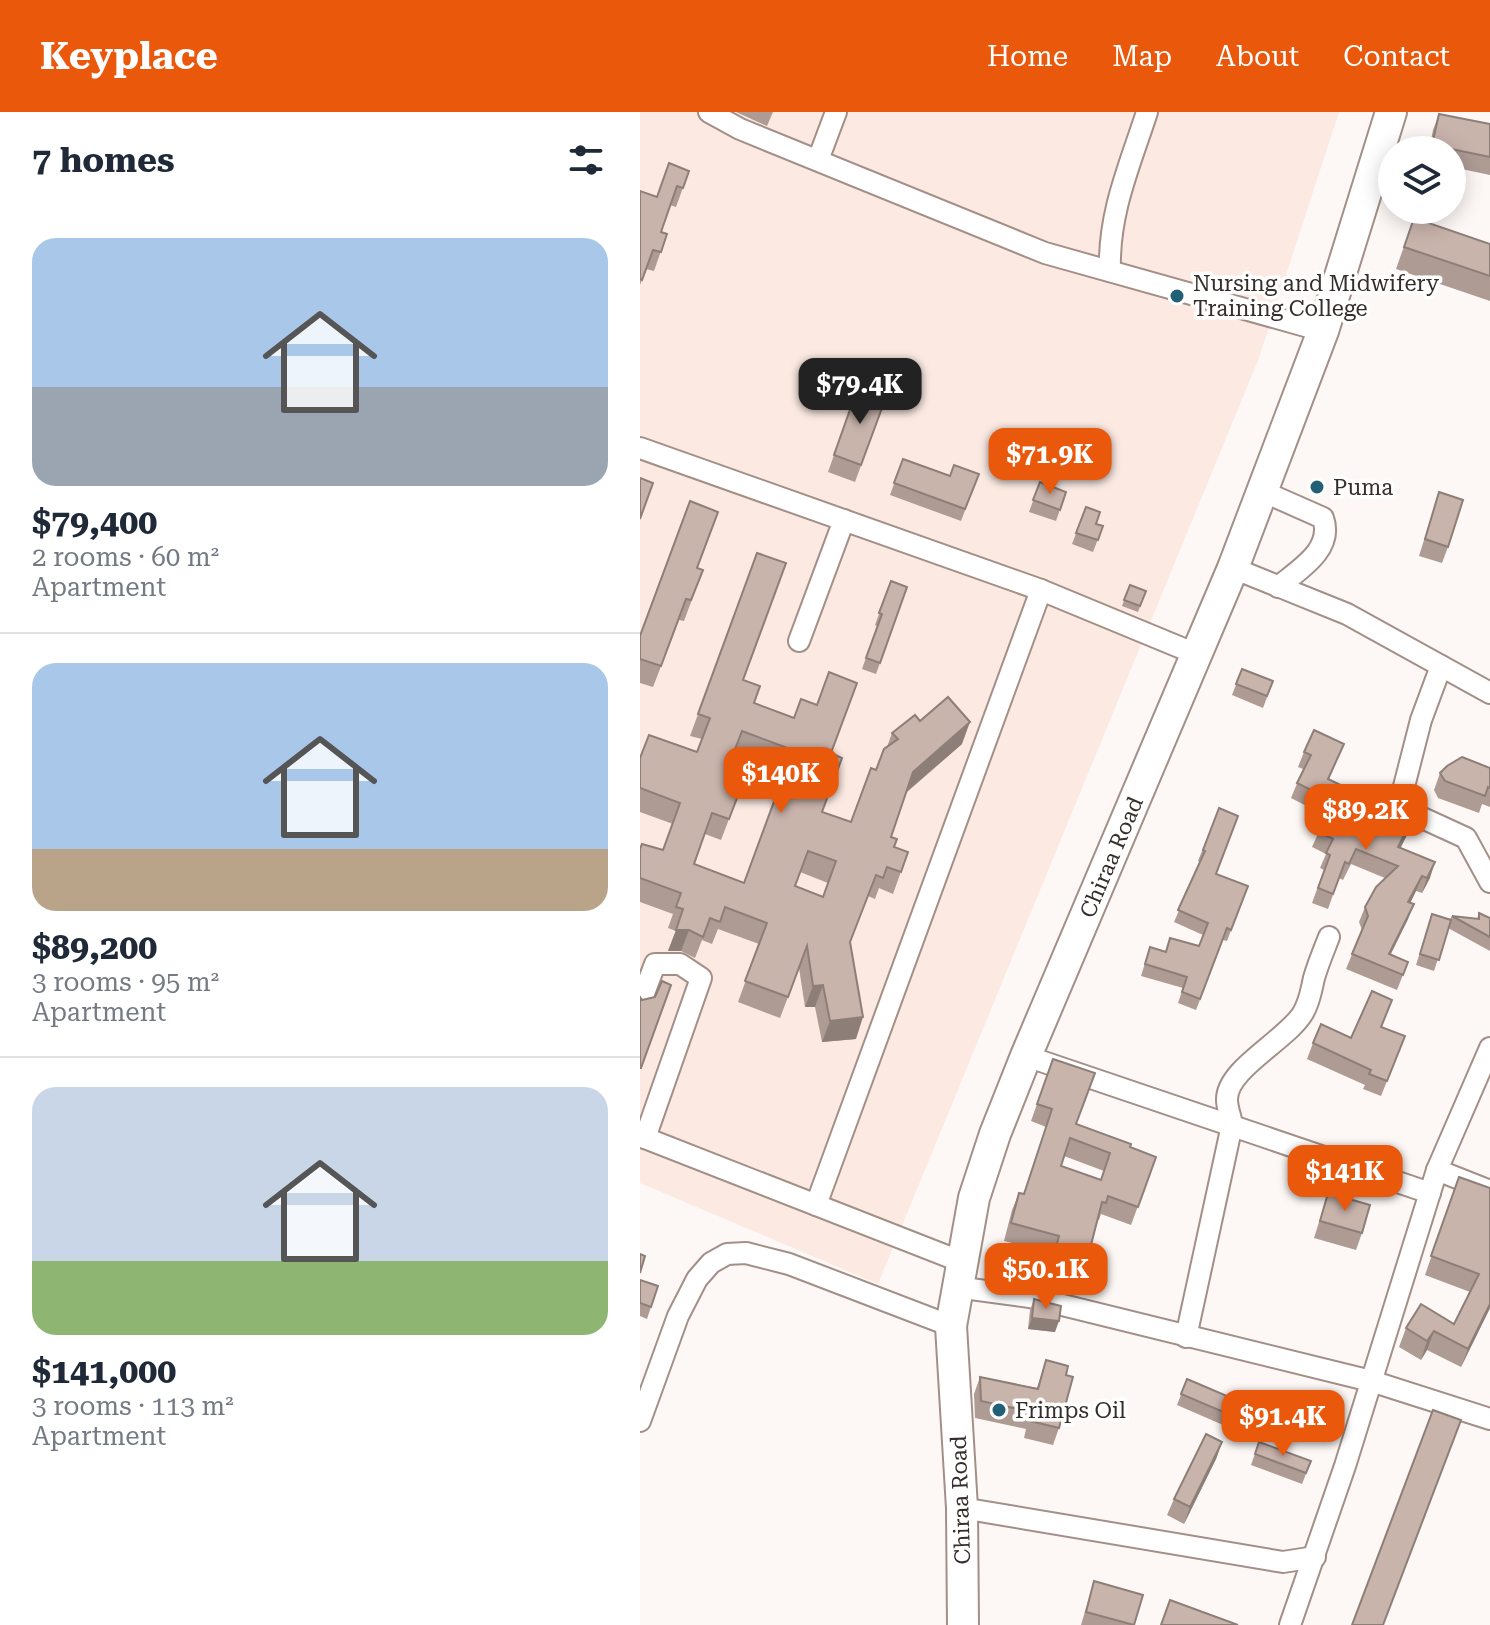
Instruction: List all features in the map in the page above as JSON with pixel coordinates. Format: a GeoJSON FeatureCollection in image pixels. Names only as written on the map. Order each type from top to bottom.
{"type":"FeatureCollection","features":[{"type":"Feature","properties":{"kind":"highway","name":"Chiraa Road"},"geometry":{"type":"LineString","coordinates":[[963,1625],[962,1508],[951,1326],[974,1198],[1026,1056],[1233,568],[1323,331],[1391,112]]}},
{"type":"Feature","properties":{"kind":"street"},"geometry":{"type":"LineString","coordinates":[[709,112],[740,129],[1045,253],[1323,331]]}},
{"type":"Feature","properties":{"kind":"street"},"geometry":{"type":"LineString","coordinates":[[818,160],[836,112]]}},
{"type":"Feature","properties":{"kind":"street"},"geometry":{"type":"LineString","coordinates":[[1110,271],[1114,213],[1147,112]]}},
{"type":"Feature","properties":{"kind":"street"},"geometry":{"type":"LineString","coordinates":[[640,448],[1041,590],[1196,654]]}},
{"type":"Feature","properties":{"kind":"street"},"geometry":{"type":"LineString","coordinates":[[1262,491],[1323,518],[1327,530],[1319,552],[1278,587]]}},
{"type":"Feature","properties":{"kind":"street"},"geometry":{"type":"LineString","coordinates":[[799,641],[844,520]]}},
{"type":"Feature","properties":{"kind":"street"},"geometry":{"type":"LineString","coordinates":[[1233,568],[1347,614],[1490,693]]}},
{"type":"Feature","properties":{"kind":"street"},"geometry":{"type":"LineString","coordinates":[[816,1205],[1041,590]]}},
{"type":"Feature","properties":{"kind":"street"},"geometry":{"type":"LineString","coordinates":[[1441,666],[1421,720],[1400,802],[1405,810],[1466,838],[1490,882]]}},
{"type":"Feature","properties":{"kind":"street"},"geometry":{"type":"LineString","coordinates":[[1186,1337],[1232,1125],[1227,1099],[1231,1083],[1293,1027],[1303,1013],[1312,996],[1329,937]]}},
{"type":"Feature","properties":{"kind":"street"},"geometry":{"type":"LineString","coordinates":[[640,1004],[655,964],[680,964],[701,978],[642,1137],[816,1205],[959,1275],[1030,1297],[1371,1381],[1490,1419]]}},
{"type":"Feature","properties":{"kind":"street"},"geometry":{"type":"LineString","coordinates":[[1290,1625],[1315,1557],[1437,1170],[1490,1048]]}},
{"type":"Feature","properties":{"kind":"street"},"geometry":{"type":"LineString","coordinates":[[1026,1056],[1430,1193]]}},
{"type":"Feature","properties":{"kind":"street"},"geometry":{"type":"LineString","coordinates":[[1437,1170],[1490,1191]]}},
{"type":"Feature","properties":{"kind":"street"},"geometry":{"type":"LineString","coordinates":[[640,1421],[678,1316],[711,1263],[727,1254],[746,1253],[789,1264],[951,1326]]}},
{"type":"Feature","properties":{"kind":"street"},"geometry":{"type":"LineString","coordinates":[[962,1508],[1283,1562],[1315,1557]]}},
{"type":"Feature","properties":{"kind":"shaded area"},"geometry":{"type":"Polygon","coordinates":[[[640,112],[1339,112],[1259,358],[878,1284],[640,1183],[640,112]]]}},
{"type":"Feature","properties":{"kind":"building"},"geometry":{"type":"Polygon","coordinates":[[[1439,114],[1490,124],[1490,157],[1466,152],[1466,136],[1434,136],[1439,114]]]}},
{"type":"Feature","properties":{"kind":"building"},"geometry":{"type":"Polygon","coordinates":[[[669,163],[689,171],[683,188],[677,186],[661,232],[667,234],[661,252],[653,250],[642,280],[640,191],[657,197],[669,163]]]}},
{"type":"Feature","properties":{"kind":"building"},"geometry":{"type":"Polygon","coordinates":[[[1412,224],[1432,224],[1490,244],[1490,276],[1404,247],[1412,224]]]}},
{"type":"Feature","properties":{"kind":"building"},"geometry":{"type":"Polygon","coordinates":[[[858,387],[886,397],[861,465],[834,455],[858,387]]]}},
{"type":"Feature","properties":{"kind":"building"},"geometry":{"type":"Polygon","coordinates":[[[903,459],[950,476],[954,465],[979,474],[965,509],[894,483],[903,459]]]}},
{"type":"Feature","properties":{"kind":"building"},"geometry":{"type":"Polygon","coordinates":[[[640,478],[653,483],[640,519],[640,478]]]}},
{"type":"Feature","properties":{"kind":"building"},"geometry":{"type":"Polygon","coordinates":[[[1040,482],[1066,492],[1060,510],[1033,500],[1040,482]]]}},
{"type":"Feature","properties":{"kind":"building"},"geometry":{"type":"Polygon","coordinates":[[[1439,492],[1463,500],[1448,547],[1425,539],[1439,492]]]}},
{"type":"Feature","properties":{"kind":"building"},"geometry":{"type":"Polygon","coordinates":[[[690,501],[718,512],[697,568],[703,570],[691,600],[686,599],[661,666],[640,659],[640,636],[690,501]]]}},
{"type":"Feature","properties":{"kind":"building"},"geometry":{"type":"Polygon","coordinates":[[[1086,507],[1100,512],[1096,524],[1103,526],[1098,540],[1076,533],[1086,507]]]}},
{"type":"Feature","properties":{"kind":"building"},"geometry":{"type":"Polygon","coordinates":[[[757,553],[786,563],[743,680],[760,686],[754,703],[794,718],[801,699],[817,705],[829,672],[857,683],[831,753],[842,758],[822,812],[851,822],[871,768],[876,770],[884,749],[898,739],[892,733],[915,715],[920,721],[948,697],[970,722],[913,772],[891,837],[897,839],[894,847],[908,852],[901,872],[887,867],[883,878],[876,875],[850,942],[863,1017],[830,1021],[823,985],[813,986],[807,946],[788,997],[745,981],[767,923],[725,907],[720,922],[710,918],[703,937],[689,930],[676,930],[683,909],[676,907],[681,893],[640,878],[642,844],[663,850],[680,803],[640,788],[640,758],[649,735],[697,752],[710,718],[698,714],[757,553]],[[742,731],[729,765],[747,772],[729,819],[712,813],[694,864],[744,883],[793,750],[742,731]],[[808,851],[795,886],[823,897],[836,861],[808,851]]]}},
{"type":"Feature","properties":{"kind":"building"},"geometry":{"type":"Polygon","coordinates":[[[891,581],[907,587],[880,663],[866,658],[891,581]]]}},
{"type":"Feature","properties":{"kind":"building"},"geometry":{"type":"Polygon","coordinates":[[[1130,585],[1146,591],[1140,606],[1124,600],[1130,585]]]}},
{"type":"Feature","properties":{"kind":"building"},"geometry":{"type":"Polygon","coordinates":[[[1242,669],[1273,681],[1267,696],[1236,684],[1242,669]]]}},
{"type":"Feature","properties":{"kind":"building"},"geometry":{"type":"Polygon","coordinates":[[[1314,730],[1344,744],[1328,779],[1394,811],[1399,801],[1416,811],[1398,847],[1435,862],[1427,878],[1422,876],[1408,902],[1414,904],[1389,954],[1408,962],[1403,975],[1352,954],[1368,916],[1365,907],[1376,887],[1398,866],[1356,849],[1349,864],[1345,862],[1333,894],[1318,888],[1330,855],[1326,853],[1333,839],[1318,831],[1333,801],[1297,783],[1311,755],[1304,752],[1314,730]]]}},
{"type":"Feature","properties":{"kind":"building"},"geometry":{"type":"Polygon","coordinates":[[[1462,757],[1490,768],[1490,788],[1485,796],[1445,781],[1440,773],[1462,757]]]}},
{"type":"Feature","properties":{"kind":"building"},"geometry":{"type":"Polygon","coordinates":[[[1219,808],[1238,816],[1216,874],[1248,886],[1231,930],[1227,928],[1200,999],[1182,992],[1187,977],[1145,964],[1150,947],[1166,952],[1170,938],[1199,946],[1208,923],[1178,910],[1205,851],[1219,808]]]}},
{"type":"Feature","properties":{"kind":"building"},"geometry":{"type":"Polygon","coordinates":[[[1479,913],[1490,918],[1490,937],[1452,916],[1479,919],[1479,913]]]}},
{"type":"Feature","properties":{"kind":"building"},"geometry":{"type":"Polygon","coordinates":[[[1432,914],[1451,920],[1439,960],[1420,954],[1432,914]]]}},
{"type":"Feature","properties":{"kind":"building"},"geometry":{"type":"Polygon","coordinates":[[[662,981],[671,985],[640,1068],[640,997],[642,1000],[655,997],[662,981]]]}},
{"type":"Feature","properties":{"kind":"building"},"geometry":{"type":"Polygon","coordinates":[[[1372,991],[1392,1000],[1381,1027],[1405,1036],[1387,1081],[1369,1074],[1371,1070],[1313,1043],[1321,1024],[1351,1038],[1372,991]]]}},
{"type":"Feature","properties":{"kind":"building"},"geometry":{"type":"Polygon","coordinates":[[[1053,1059],[1095,1073],[1076,1124],[1131,1144],[1130,1147],[1156,1157],[1138,1207],[1108,1196],[1106,1203],[1102,1202],[1083,1276],[1050,1269],[1059,1236],[1011,1223],[1019,1193],[1024,1194],[1052,1109],[1037,1104],[1053,1059]],[[1070,1138],[1061,1166],[1101,1180],[1110,1153],[1070,1138]]]}},
{"type":"Feature","properties":{"kind":"building"},"geometry":{"type":"Polygon","coordinates":[[[1459,1177],[1490,1188],[1490,1304],[1468,1349],[1434,1331],[1427,1341],[1406,1328],[1421,1304],[1454,1324],[1479,1274],[1431,1256],[1459,1177]]]}},
{"type":"Feature","properties":{"kind":"building"},"geometry":{"type":"Polygon","coordinates":[[[1328,1193],[1370,1205],[1362,1233],[1320,1221],[1328,1193]]]}},
{"type":"Feature","properties":{"kind":"building"},"geometry":{"type":"Polygon","coordinates":[[[640,1254],[645,1256],[640,1273],[640,1254]]]}},
{"type":"Feature","properties":{"kind":"building"},"geometry":{"type":"Polygon","coordinates":[[[640,1280],[658,1286],[651,1307],[640,1303],[640,1280]]]}},
{"type":"Feature","properties":{"kind":"building"},"geometry":{"type":"Polygon","coordinates":[[[1034,1299],[1061,1306],[1059,1321],[1032,1318],[1034,1299]]]}},
{"type":"Feature","properties":{"kind":"building"},"geometry":{"type":"Polygon","coordinates":[[[1046,1360],[1068,1366],[1066,1375],[1073,1377],[1059,1428],[1030,1421],[1032,1412],[981,1401],[980,1377],[1038,1389],[1046,1360]]]}},
{"type":"Feature","properties":{"kind":"building"},"geometry":{"type":"Polygon","coordinates":[[[1187,1379],[1234,1399],[1228,1414],[1181,1394],[1187,1379]]]}},
{"type":"Feature","properties":{"kind":"building"},"geometry":{"type":"Polygon","coordinates":[[[1433,1410],[1461,1420],[1383,1625],[1352,1625],[1433,1410]]]}},
{"type":"Feature","properties":{"kind":"building"},"geometry":{"type":"Polygon","coordinates":[[[1206,1434],[1222,1442],[1190,1507],[1174,1499],[1206,1434]]]}},
{"type":"Feature","properties":{"kind":"building"},"geometry":{"type":"Polygon","coordinates":[[[1259,1442],[1311,1461],[1306,1473],[1255,1454],[1259,1442]]]}},
{"type":"Feature","properties":{"kind":"building"},"geometry":{"type":"Polygon","coordinates":[[[1094,1581],[1143,1595],[1134,1625],[1086,1612],[1094,1581]]]}},
{"type":"Feature","properties":{"kind":"building"},"geometry":{"type":"Polygon","coordinates":[[[1170,1600],[1238,1625],[1161,1625],[1170,1600]]]}},
{"type":"Feature","properties":{"kind":"place","name":"Nursing and Midwifery Training College"},"geometry":{"type":"Point","coordinates":[1177,296]}},
{"type":"Feature","properties":{"kind":"place","name":"Puma"},"geometry":{"type":"Point","coordinates":[1317,487]}},
{"type":"Feature","properties":{"kind":"place","name":"Frimps Oil"},"geometry":{"type":"Point","coordinates":[999,1410]}}]}
